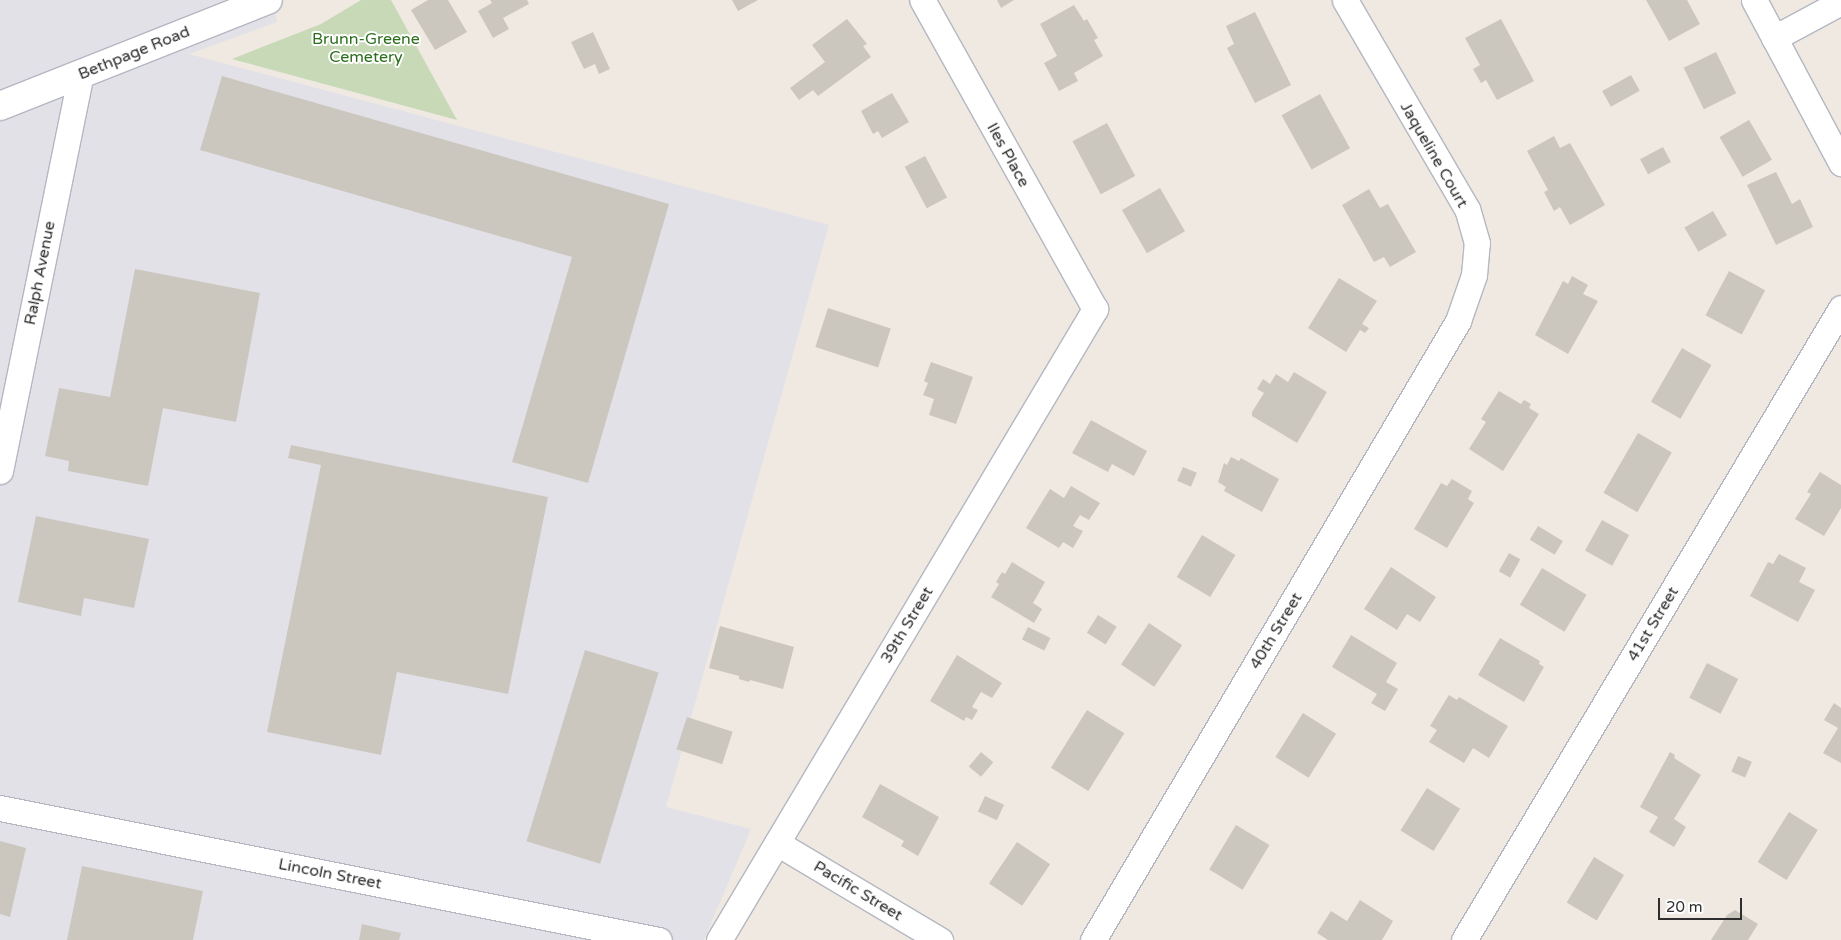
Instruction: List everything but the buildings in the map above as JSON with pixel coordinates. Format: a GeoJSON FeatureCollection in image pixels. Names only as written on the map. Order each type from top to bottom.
{"type":"FeatureCollection","features":[{"type":"Feature","properties":{"kind":"street","name":"Bethpage Road"},"geometry":{"type":"LineString","coordinates":[[0,106],[268,0]]}},
{"type":"Feature","properties":{"kind":"street","name":"Iles Place"},"geometry":{"type":"LineString","coordinates":[[922,0],[1095,309]]}},
{"type":"Feature","properties":{"kind":"street","name":"Jaqueline Court"},"geometry":{"type":"LineString","coordinates":[[1345,0],[1466,209],[1477,243],[1474,275],[1458,321]]}},
{"type":"Feature","properties":{"kind":"street"},"geometry":{"type":"LineString","coordinates":[[1754,0],[1841,163]]}},
{"type":"Feature","properties":{"kind":"street"},"geometry":{"type":"LineString","coordinates":[[1774,38],[1841,2]]}},
{"type":"Feature","properties":{"kind":"street","name":"Ralph Avenue"},"geometry":{"type":"LineString","coordinates":[[0,471],[81,74]]}},
{"type":"Feature","properties":{"kind":"street","name":"41st Street"},"geometry":{"type":"LineString","coordinates":[[1464,940],[1841,308]]}},
{"type":"Feature","properties":{"kind":"street","name":"39th Street"},"geometry":{"type":"LineString","coordinates":[[719,940],[1095,309]]}},
{"type":"Feature","properties":{"kind":"street","name":"40th Street"},"geometry":{"type":"LineString","coordinates":[[1093,940],[1458,321]]}},
{"type":"Feature","properties":{"kind":"street","name":"Lincoln Street"},"geometry":{"type":"LineString","coordinates":[[0,808],[659,940]]}},
{"type":"Feature","properties":{"kind":"street","name":"Pacific Street"},"geometry":{"type":"LineString","coordinates":[[777,843],[940,940]]}},
{"type":"Feature","properties":{"kind":"shaded area"},"geometry":{"type":"Polygon","coordinates":[[[0,0],[273,0],[277,22],[189,54],[829,225],[666,807],[751,829],[704,940],[0,940],[0,0]]]}},
{"type":"Feature","properties":{"kind":"green space","name":"Brunn-Greene Cemetery"},"geometry":{"type":"Polygon","coordinates":[[[361,0],[391,0],[457,120],[232,59],[321,24],[361,0]]]}}]}
